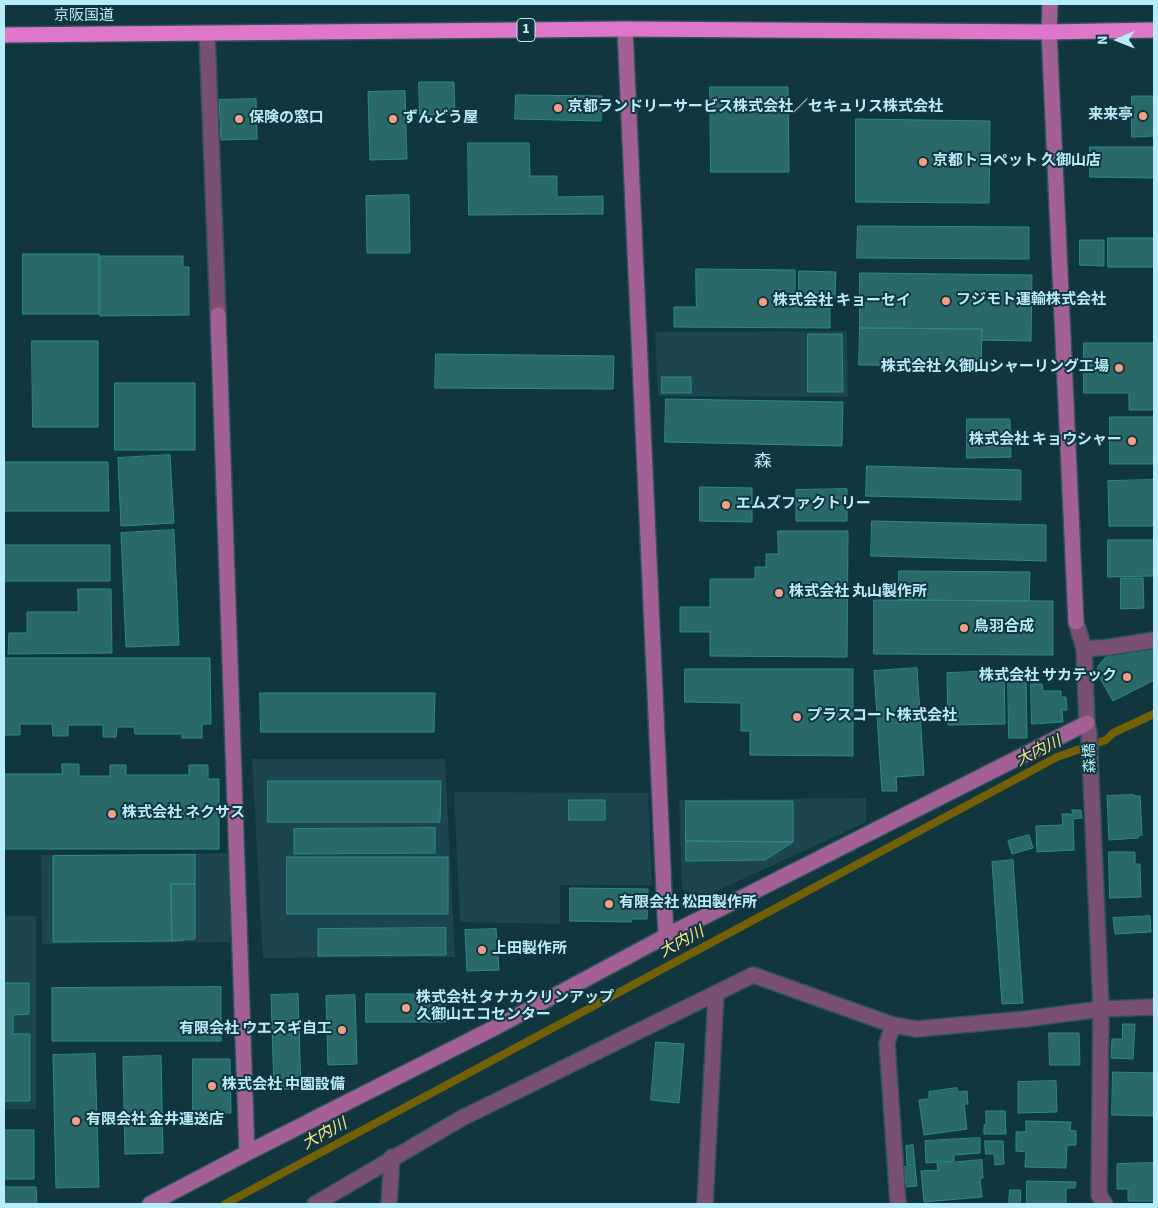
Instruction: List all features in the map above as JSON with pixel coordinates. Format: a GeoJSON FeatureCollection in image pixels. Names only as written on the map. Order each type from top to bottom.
{"type":"FeatureCollection","features":[{"type":"Feature","properties":{"kind":"highway","name":"京阪国道"},"geometry":{"type":"LineString","coordinates":[[4,35],[625,29],[1049,32],[1154,30]]}},
{"type":"Feature","properties":{"kind":"street"},"geometry":{"type":"LineString","coordinates":[[1049,32],[1050,4]]}},
{"type":"Feature","properties":{"kind":"street"},"geometry":{"type":"LineString","coordinates":[[625,29],[666,936]]}},
{"type":"Feature","properties":{"kind":"street","name":"森橋"},"geometry":{"type":"LineString","coordinates":[[1049,32],[1076,622],[1084,649],[1092,782],[1101,1009],[1099,1195],[1105,1204]]}},
{"type":"Feature","properties":{"kind":"street"},"geometry":{"type":"LineString","coordinates":[[207,34],[247,1153]]}},
{"type":"Feature","properties":{"kind":"street"},"geometry":{"type":"LineString","coordinates":[[1084,649],[1154,640]]}},
{"type":"Feature","properties":{"kind":"street"},"geometry":{"type":"LineString","coordinates":[[150,1204],[487,1031],[666,936],[1088,728]]}},
{"type":"Feature","properties":{"kind":"street"},"geometry":{"type":"LineString","coordinates":[[315,1204],[392,1157],[462,1118],[753,975],[893,1025],[917,1029],[1025,1019],[1101,1009],[1154,1007]]}},
{"type":"Feature","properties":{"kind":"street"},"geometry":{"type":"LineString","coordinates":[[705,1204],[716,993]]}},
{"type":"Feature","properties":{"kind":"street"},"geometry":{"type":"LineString","coordinates":[[893,1025],[887,1044],[898,1204]]}},
{"type":"Feature","properties":{"kind":"street"},"geometry":{"type":"LineString","coordinates":[[389,1204],[392,1157]]}},
{"type":"Feature","properties":{"kind":"shaded area"},"geometry":{"type":"Polygon","coordinates":[[[847,331],[848,397],[658,396],[655,332],[847,331]]]}},
{"type":"Feature","properties":{"kind":"shaded area"},"geometry":{"type":"Polygon","coordinates":[[[252,759],[445,759],[455,957],[263,958],[252,759]]]}},
{"type":"Feature","properties":{"kind":"shaded area"},"geometry":{"type":"Polygon","coordinates":[[[454,792],[648,793],[652,885],[560,885],[560,924],[460,922],[454,792]]]}},
{"type":"Feature","properties":{"kind":"shaded area"},"geometry":{"type":"Polygon","coordinates":[[[866,798],[866,822],[700,899],[682,889],[679,800],[866,798]]]}},
{"type":"Feature","properties":{"kind":"shaded area"},"geometry":{"type":"Polygon","coordinates":[[[229,853],[230,942],[42,944],[41,855],[229,853]]]}},
{"type":"Feature","properties":{"kind":"shaded area"},"geometry":{"type":"Polygon","coordinates":[[[4,916],[36,916],[36,1109],[4,1109],[4,916]]]}},
{"type":"Feature","properties":{"kind":"building"},"geometry":{"type":"Polygon","coordinates":[[[419,82],[454,82],[455,114],[420,115],[419,82]]]}},
{"type":"Feature","properties":{"kind":"building"},"geometry":{"type":"Polygon","coordinates":[[[710,87],[788,87],[789,172],[711,172],[710,87]]]}},
{"type":"Feature","properties":{"kind":"building"},"geometry":{"type":"Polygon","coordinates":[[[405,91],[407,159],[370,160],[368,92],[405,91]]]}},
{"type":"Feature","properties":{"kind":"building","name":"京都ランドリーサービス株式会社／セキュリス株式会社"},"geometry":{"type":"Polygon","coordinates":[[[516,95],[602,96],[601,121],[515,119],[516,95]]]}},
{"type":"Feature","properties":{"kind":"building","name":"来来亭"},"geometry":{"type":"Polygon","coordinates":[[[1132,96],[1154,96],[1154,136],[1132,137],[1132,96]]]}},
{"type":"Feature","properties":{"kind":"building"},"geometry":{"type":"Polygon","coordinates":[[[256,99],[257,139],[221,140],[219,100],[256,99]]]}},
{"type":"Feature","properties":{"kind":"building","name":"京都トヨペット 久御山店"},"geometry":{"type":"Polygon","coordinates":[[[856,119],[990,121],[989,203],[856,202],[856,119]]]}},
{"type":"Feature","properties":{"kind":"building"},"geometry":{"type":"Polygon","coordinates":[[[468,143],[529,143],[530,176],[557,176],[557,197],[603,196],[603,214],[469,215],[468,143]]]}},
{"type":"Feature","properties":{"kind":"building"},"geometry":{"type":"Polygon","coordinates":[[[1090,147],[1154,147],[1154,178],[1090,177],[1090,147]]]}},
{"type":"Feature","properties":{"kind":"building"},"geometry":{"type":"Polygon","coordinates":[[[409,195],[410,253],[367,253],[366,196],[409,195]]]}},
{"type":"Feature","properties":{"kind":"building"},"geometry":{"type":"Polygon","coordinates":[[[858,226],[1029,227],[1029,259],[857,258],[858,226]]]}},
{"type":"Feature","properties":{"kind":"building"},"geometry":{"type":"Polygon","coordinates":[[[1108,238],[1154,238],[1154,267],[1108,267],[1108,238]]]}},
{"type":"Feature","properties":{"kind":"building"},"geometry":{"type":"Polygon","coordinates":[[[1080,240],[1104,240],[1104,266],[1080,265],[1080,240]]]}},
{"type":"Feature","properties":{"kind":"building"},"geometry":{"type":"Polygon","coordinates":[[[23,254],[99,254],[99,314],[23,314],[23,254]]]}},
{"type":"Feature","properties":{"kind":"building"},"geometry":{"type":"Polygon","coordinates":[[[100,256],[183,256],[183,267],[189,267],[189,315],[100,316],[100,256]]]}},
{"type":"Feature","properties":{"kind":"building","name":"株式会社 キョーセイ"},"geometry":{"type":"Polygon","coordinates":[[[696,269],[795,270],[795,298],[830,298],[830,328],[674,327],[674,307],[696,307],[696,269]]]}},
{"type":"Feature","properties":{"kind":"building"},"geometry":{"type":"Polygon","coordinates":[[[799,271],[836,272],[835,298],[799,298],[799,271]]]}},
{"type":"Feature","properties":{"kind":"building","name":"フジモト運輸株式会社"},"geometry":{"type":"Polygon","coordinates":[[[860,273],[1032,275],[1031,341],[981,340],[982,329],[860,328],[860,273]]]}},
{"type":"Feature","properties":{"kind":"building"},"geometry":{"type":"Polygon","coordinates":[[[860,328],[982,329],[981,366],[859,365],[860,328]]]}},
{"type":"Feature","properties":{"kind":"building"},"geometry":{"type":"Polygon","coordinates":[[[808,334],[842,334],[843,392],[808,392],[808,334]]]}},
{"type":"Feature","properties":{"kind":"building"},"geometry":{"type":"Polygon","coordinates":[[[32,341],[98,341],[98,427],[33,427],[32,341]]]}},
{"type":"Feature","properties":{"kind":"building","name":"株式会社 久御山シャーリング工場"},"geometry":{"type":"Polygon","coordinates":[[[1084,343],[1154,343],[1154,410],[1129,410],[1129,393],[1084,393],[1084,343]]]}},
{"type":"Feature","properties":{"kind":"building"},"geometry":{"type":"Polygon","coordinates":[[[436,354],[614,356],[613,389],[435,388],[436,354]]]}},
{"type":"Feature","properties":{"kind":"building"},"geometry":{"type":"Polygon","coordinates":[[[662,377],[691,377],[691,393],[662,393],[662,377]]]}},
{"type":"Feature","properties":{"kind":"building"},"geometry":{"type":"Polygon","coordinates":[[[115,383],[195,383],[195,450],[115,450],[115,383]]]}},
{"type":"Feature","properties":{"kind":"building"},"geometry":{"type":"Polygon","coordinates":[[[666,399],[843,402],[842,446],[665,442],[666,399]]]}},
{"type":"Feature","properties":{"kind":"building","name":"株式会社 キョウシャー"},"geometry":{"type":"Polygon","coordinates":[[[1110,417],[1154,417],[1154,464],[1110,464],[1110,417]]]}},
{"type":"Feature","properties":{"kind":"building"},"geometry":{"type":"Polygon","coordinates":[[[967,419],[1010,419],[1011,457],[967,458],[967,419]]]}},
{"type":"Feature","properties":{"kind":"building"},"geometry":{"type":"Polygon","coordinates":[[[170,455],[174,523],[121,526],[118,458],[170,455]]]}},
{"type":"Feature","properties":{"kind":"building"},"geometry":{"type":"Polygon","coordinates":[[[4,462],[108,462],[109,511],[4,511],[4,462]]]}},
{"type":"Feature","properties":{"kind":"building"},"geometry":{"type":"Polygon","coordinates":[[[867,466],[1021,470],[1021,500],[866,496],[867,466]]]}},
{"type":"Feature","properties":{"kind":"building"},"geometry":{"type":"Polygon","coordinates":[[[1154,480],[1154,526],[1109,526],[1108,481],[1154,480]]]}},
{"type":"Feature","properties":{"kind":"building","name":"エムズファクトリー"},"geometry":{"type":"Polygon","coordinates":[[[700,487],[752,488],[752,522],[700,521],[700,487]]]}},
{"type":"Feature","properties":{"kind":"building"},"geometry":{"type":"Polygon","coordinates":[[[847,489],[847,521],[796,521],[796,490],[847,489]]]}},
{"type":"Feature","properties":{"kind":"building"},"geometry":{"type":"Polygon","coordinates":[[[872,521],[1046,525],[1046,561],[871,556],[872,521]]]}},
{"type":"Feature","properties":{"kind":"building"},"geometry":{"type":"Polygon","coordinates":[[[174,530],[179,645],[126,647],[121,533],[174,530]]]}},
{"type":"Feature","properties":{"kind":"building","name":"株式会社 丸山製作所"},"geometry":{"type":"Polygon","coordinates":[[[778,531],[848,531],[847,657],[710,656],[710,632],[680,632],[680,607],[710,607],[710,579],[755,579],[755,567],[766,567],[766,554],[778,554],[778,531]]]}},
{"type":"Feature","properties":{"kind":"building"},"geometry":{"type":"Polygon","coordinates":[[[1108,540],[1154,540],[1154,576],[1108,577],[1108,540]]]}},
{"type":"Feature","properties":{"kind":"building"},"geometry":{"type":"Polygon","coordinates":[[[4,545],[110,545],[110,581],[4,581],[4,545]]]}},
{"type":"Feature","properties":{"kind":"building"},"geometry":{"type":"Polygon","coordinates":[[[899,571],[1030,572],[1029,601],[899,600],[899,571]]]}},
{"type":"Feature","properties":{"kind":"building"},"geometry":{"type":"Polygon","coordinates":[[[1121,578],[1143,578],[1144,608],[1121,609],[1121,578]]]}},
{"type":"Feature","properties":{"kind":"building"},"geometry":{"type":"Polygon","coordinates":[[[78,589],[111,589],[112,653],[8,654],[9,633],[27,633],[27,612],[78,612],[78,589]]]}},
{"type":"Feature","properties":{"kind":"building","name":"鳥羽合成"},"geometry":{"type":"Polygon","coordinates":[[[874,600],[1053,601],[1053,655],[874,654],[874,600]]]}},
{"type":"Feature","properties":{"kind":"building","name":"株式会社 サカテック"},"geometry":{"type":"Polygon","coordinates":[[[1154,649],[1154,680],[1113,701],[1097,673],[1098,666],[1110,652],[1154,649]]]}},
{"type":"Feature","properties":{"kind":"building"},"geometry":{"type":"Polygon","coordinates":[[[4,658],[210,658],[211,724],[202,724],[202,738],[182,738],[182,734],[135,734],[134,727],[117,727],[116,737],[103,737],[103,725],[68,725],[68,736],[53,736],[52,724],[20,724],[20,735],[4,735],[4,658]]]}},
{"type":"Feature","properties":{"kind":"building"},"geometry":{"type":"Polygon","coordinates":[[[917,668],[924,775],[896,777],[897,791],[882,791],[874,671],[917,668]]]}},
{"type":"Feature","properties":{"kind":"building","name":"プラスコート株式会社"},"geometry":{"type":"Polygon","coordinates":[[[685,669],[853,669],[853,756],[750,755],[750,731],[741,731],[741,703],[685,702],[685,669]]]}},
{"type":"Feature","properties":{"kind":"building"},"geometry":{"type":"Polygon","coordinates":[[[1008,670],[1026,670],[1027,738],[1009,738],[1008,670]]]}},
{"type":"Feature","properties":{"kind":"building"},"geometry":{"type":"Polygon","coordinates":[[[1004,671],[1005,724],[948,725],[947,673],[1004,671]]]}},
{"type":"Feature","properties":{"kind":"building"},"geometry":{"type":"Polygon","coordinates":[[[1031,684],[1042,684],[1043,691],[1061,691],[1061,697],[1066,697],[1067,710],[1062,710],[1063,722],[1032,724],[1031,684]]]}},
{"type":"Feature","properties":{"kind":"building"},"geometry":{"type":"Polygon","coordinates":[[[260,693],[435,693],[434,732],[261,732],[260,693]]]}},
{"type":"Feature","properties":{"kind":"building","name":"株式会社 ネクサス"},"geometry":{"type":"Polygon","coordinates":[[[62,764],[79,764],[79,776],[110,776],[110,765],[126,765],[126,775],[189,775],[189,765],[208,765],[208,779],[219,779],[219,849],[4,849],[4,774],[62,774],[62,764]]]}},
{"type":"Feature","properties":{"kind":"building"},"geometry":{"type":"Polygon","coordinates":[[[268,781],[441,781],[440,822],[268,822],[268,781]]]}},
{"type":"Feature","properties":{"kind":"building"},"geometry":{"type":"Polygon","coordinates":[[[1107,796],[1140,796],[1142,835],[1138,836],[1138,838],[1109,840],[1107,796]]]}},
{"type":"Feature","properties":{"kind":"building"},"geometry":{"type":"Polygon","coordinates":[[[569,800],[605,800],[605,820],[569,820],[569,800]]]}},
{"type":"Feature","properties":{"kind":"building"},"geometry":{"type":"Polygon","coordinates":[[[686,801],[793,801],[793,842],[686,841],[686,801]]]}},
{"type":"Feature","properties":{"kind":"building"},"geometry":{"type":"Polygon","coordinates":[[[1072,810],[1081,810],[1082,818],[1073,819],[1074,850],[1037,852],[1036,826],[1063,825],[1062,814],[1073,814],[1072,810]]]}},
{"type":"Feature","properties":{"kind":"building"},"geometry":{"type":"Polygon","coordinates":[[[435,828],[435,853],[294,854],[294,829],[435,828]]]}},
{"type":"Feature","properties":{"kind":"building"},"geometry":{"type":"Polygon","coordinates":[[[1029,835],[1033,848],[1012,854],[1008,841],[1029,835]]]}},
{"type":"Feature","properties":{"kind":"building"},"geometry":{"type":"Polygon","coordinates":[[[686,841],[793,842],[765,860],[686,861],[686,841]]]}},
{"type":"Feature","properties":{"kind":"building"},"geometry":{"type":"Polygon","coordinates":[[[1109,852],[1135,852],[1135,864],[1140,864],[1141,897],[1110,898],[1109,852]]]}},
{"type":"Feature","properties":{"kind":"building"},"geometry":{"type":"Polygon","coordinates":[[[195,855],[195,884],[171,884],[172,941],[53,942],[53,856],[195,855]]]}},
{"type":"Feature","properties":{"kind":"building"},"geometry":{"type":"Polygon","coordinates":[[[287,857],[448,857],[448,914],[287,914],[287,857]]]}},
{"type":"Feature","properties":{"kind":"building"},"geometry":{"type":"Polygon","coordinates":[[[1013,860],[1023,1003],[1002,1004],[992,862],[1013,860]]]}},
{"type":"Feature","properties":{"kind":"building"},"geometry":{"type":"Polygon","coordinates":[[[171,884],[195,884],[195,939],[172,941],[171,884]]]}},
{"type":"Feature","properties":{"kind":"building","name":"有限会社 松田製作所"},"geometry":{"type":"Polygon","coordinates":[[[570,888],[648,889],[647,919],[632,919],[631,922],[570,921],[570,888]]]}},
{"type":"Feature","properties":{"kind":"building"},"geometry":{"type":"Polygon","coordinates":[[[1150,916],[1151,932],[1115,934],[1113,918],[1150,916]]]}},
{"type":"Feature","properties":{"kind":"building"},"geometry":{"type":"Polygon","coordinates":[[[446,928],[446,955],[318,956],[318,929],[446,928]]]}},
{"type":"Feature","properties":{"kind":"building","name":"上田製作所"},"geometry":{"type":"Polygon","coordinates":[[[496,929],[499,970],[467,971],[465,930],[496,929]]]}},
{"type":"Feature","properties":{"kind":"building"},"geometry":{"type":"Polygon","coordinates":[[[4,983],[29,983],[29,1014],[13,1015],[13,1034],[30,1034],[30,1101],[4,1101],[4,983]]]}},
{"type":"Feature","properties":{"kind":"building"},"geometry":{"type":"Polygon","coordinates":[[[221,987],[221,1041],[52,1041],[52,988],[221,987]]]}},
{"type":"Feature","properties":{"kind":"building"},"geometry":{"type":"Polygon","coordinates":[[[298,994],[301,1089],[274,1089],[271,995],[298,994]]]}},
{"type":"Feature","properties":{"kind":"building","name":"株式会社 タナカクリンアップ 久御山エコセンター"},"geometry":{"type":"Polygon","coordinates":[[[366,994],[446,994],[446,1022],[366,1022],[366,994]]]}},
{"type":"Feature","properties":{"kind":"building","name":"有限会社 ウエスギ自工"},"geometry":{"type":"Polygon","coordinates":[[[355,995],[357,1064],[328,1065],[326,996],[355,995]]]}},
{"type":"Feature","properties":{"kind":"building"},"geometry":{"type":"Polygon","coordinates":[[[1123,1024],[1135,1024],[1133,1059],[1111,1058],[1112,1039],[1122,1039],[1123,1024]]]}},
{"type":"Feature","properties":{"kind":"building"},"geometry":{"type":"Polygon","coordinates":[[[1049,1033],[1079,1033],[1080,1065],[1050,1065],[1049,1033]]]}},
{"type":"Feature","properties":{"kind":"building"},"geometry":{"type":"Polygon","coordinates":[[[656,1042],[684,1044],[679,1103],[651,1100],[656,1042]]]}},
{"type":"Feature","properties":{"kind":"building","name":"有限会社 金井運送店"},"geometry":{"type":"Polygon","coordinates":[[[95,1054],[99,1187],[56,1188],[53,1055],[95,1054]]]}},
{"type":"Feature","properties":{"kind":"building"},"geometry":{"type":"Polygon","coordinates":[[[161,1056],[163,1153],[125,1154],[123,1057],[161,1056]]]}},
{"type":"Feature","properties":{"kind":"building","name":"株式会社 中園設備"},"geometry":{"type":"Polygon","coordinates":[[[193,1059],[230,1059],[231,1113],[193,1113],[193,1059]]]}},
{"type":"Feature","properties":{"kind":"building"},"geometry":{"type":"Polygon","coordinates":[[[1113,1072],[1154,1073],[1154,1116],[1112,1115],[1113,1072]]]}},
{"type":"Feature","properties":{"kind":"building"},"geometry":{"type":"Polygon","coordinates":[[[1056,1081],[1057,1112],[1018,1113],[1018,1082],[1056,1081]]]}},
{"type":"Feature","properties":{"kind":"building"},"geometry":{"type":"Polygon","coordinates":[[[957,1088],[958,1092],[967,1091],[968,1104],[964,1104],[967,1129],[924,1135],[919,1100],[929,1099],[929,1092],[957,1088]]]}},
{"type":"Feature","properties":{"kind":"building"},"geometry":{"type":"Polygon","coordinates":[[[986,1111],[1005,1111],[1006,1134],[984,1134],[986,1111]]]}},
{"type":"Feature","properties":{"kind":"building"},"geometry":{"type":"Polygon","coordinates":[[[1026,1121],[1071,1122],[1070,1130],[1076,1131],[1076,1145],[1067,1145],[1066,1168],[1025,1167],[1026,1152],[1016,1151],[1016,1132],[1026,1132],[1026,1121]]]}},
{"type":"Feature","properties":{"kind":"building"},"geometry":{"type":"Polygon","coordinates":[[[4,1130],[34,1130],[34,1179],[4,1179],[4,1130]]]}},
{"type":"Feature","properties":{"kind":"building"},"geometry":{"type":"Polygon","coordinates":[[[980,1138],[980,1153],[954,1155],[954,1161],[926,1163],[925,1141],[980,1138]]]}},
{"type":"Feature","properties":{"kind":"building"},"geometry":{"type":"Polygon","coordinates":[[[985,1141],[1003,1141],[1004,1164],[995,1165],[994,1154],[986,1154],[985,1141]]]}},
{"type":"Feature","properties":{"kind":"building"},"geometry":{"type":"Polygon","coordinates":[[[913,1145],[915,1165],[907,1165],[906,1146],[913,1145]]]}},
{"type":"Feature","properties":{"kind":"building"},"geometry":{"type":"Polygon","coordinates":[[[982,1160],[983,1178],[980,1178],[982,1197],[924,1202],[921,1171],[938,1170],[937,1164],[982,1160]]]}},
{"type":"Feature","properties":{"kind":"building"},"geometry":{"type":"Polygon","coordinates":[[[1154,1163],[1154,1201],[1128,1201],[1128,1189],[1117,1189],[1117,1164],[1154,1163]]]}},
{"type":"Feature","properties":{"kind":"building"},"geometry":{"type":"Polygon","coordinates":[[[915,1166],[917,1186],[906,1187],[904,1167],[915,1166]]]}},
{"type":"Feature","properties":{"kind":"building"},"geometry":{"type":"Polygon","coordinates":[[[1027,1181],[1076,1182],[1075,1188],[1066,1188],[1066,1204],[1027,1204],[1027,1181]]]}},
{"type":"Feature","properties":{"kind":"building"},"geometry":{"type":"Polygon","coordinates":[[[4,1187],[36,1187],[37,1204],[4,1204],[4,1187]]]}},
{"type":"Feature","properties":{"kind":"building"},"geometry":{"type":"Polygon","coordinates":[[[1010,1190],[1021,1190],[1020,1204],[1009,1204],[1010,1190]]]}},
{"type":"Feature","properties":{"kind":"waterway","name":"大内川"},"geometry":{"type":"LineString","coordinates":[[225,1204],[1057,757],[1106,740],[1113,733],[1154,714]]}},
{"type":"Feature","properties":{"kind":"place","name":"京都ランドリーサービス株式会社／セキュリス株式会社"},"geometry":{"type":"Point","coordinates":[558,108]}},
{"type":"Feature","properties":{"kind":"place","name":"来来亭"},"geometry":{"type":"Point","coordinates":[1143,116]}},
{"type":"Feature","properties":{"kind":"place","name":"保険の窓口"},"geometry":{"type":"Point","coordinates":[239,119]}},
{"type":"Feature","properties":{"kind":"place","name":"ずんどう屋"},"geometry":{"type":"Point","coordinates":[393,119]}},
{"type":"Feature","properties":{"kind":"place","name":"京都トヨペット 久御山店"},"geometry":{"type":"Point","coordinates":[923,162]}},
{"type":"Feature","properties":{"kind":"place","name":"フジモト運輸株式会社"},"geometry":{"type":"Point","coordinates":[946,301]}},
{"type":"Feature","properties":{"kind":"place","name":"株式会社 キョーセイ"},"geometry":{"type":"Point","coordinates":[763,302]}},
{"type":"Feature","properties":{"kind":"place","name":"株式会社 久御山シャーリング工場"},"geometry":{"type":"Point","coordinates":[1119,368]}},
{"type":"Feature","properties":{"kind":"place","name":"株式会社 キョウシャー"},"geometry":{"type":"Point","coordinates":[1132,441]}},
{"type":"Feature","properties":{"kind":"place","name":"エムズファクトリー"},"geometry":{"type":"Point","coordinates":[726,505]}},
{"type":"Feature","properties":{"kind":"place","name":"株式会社 丸山製作所"},"geometry":{"type":"Point","coordinates":[779,593]}},
{"type":"Feature","properties":{"kind":"place","name":"鳥羽合成"},"geometry":{"type":"Point","coordinates":[964,628]}},
{"type":"Feature","properties":{"kind":"place","name":"株式会社 サカテック"},"geometry":{"type":"Point","coordinates":[1127,677]}},
{"type":"Feature","properties":{"kind":"place","name":"プラスコート株式会社"},"geometry":{"type":"Point","coordinates":[797,717]}},
{"type":"Feature","properties":{"kind":"place","name":"株式会社 ネクサス"},"geometry":{"type":"Point","coordinates":[112,814]}},
{"type":"Feature","properties":{"kind":"place","name":"有限会社 松田製作所"},"geometry":{"type":"Point","coordinates":[609,904]}},
{"type":"Feature","properties":{"kind":"place","name":"上田製作所"},"geometry":{"type":"Point","coordinates":[482,950]}},
{"type":"Feature","properties":{"kind":"place","name":"株式会社 タナカクリンアップ 久御山エコセンター"},"geometry":{"type":"Point","coordinates":[406,1008]}},
{"type":"Feature","properties":{"kind":"place","name":"有限会社 ウエスギ自工"},"geometry":{"type":"Point","coordinates":[342,1030]}},
{"type":"Feature","properties":{"kind":"place","name":"株式会社 中園設備"},"geometry":{"type":"Point","coordinates":[212,1086]}},
{"type":"Feature","properties":{"kind":"place","name":"有限会社 金井運送店"},"geometry":{"type":"Point","coordinates":[76,1121]}},
{"type":"Feature","properties":{"kind":"district","name":"森"},"geometry":{"type":"Point","coordinates":[763,463]}}]}
